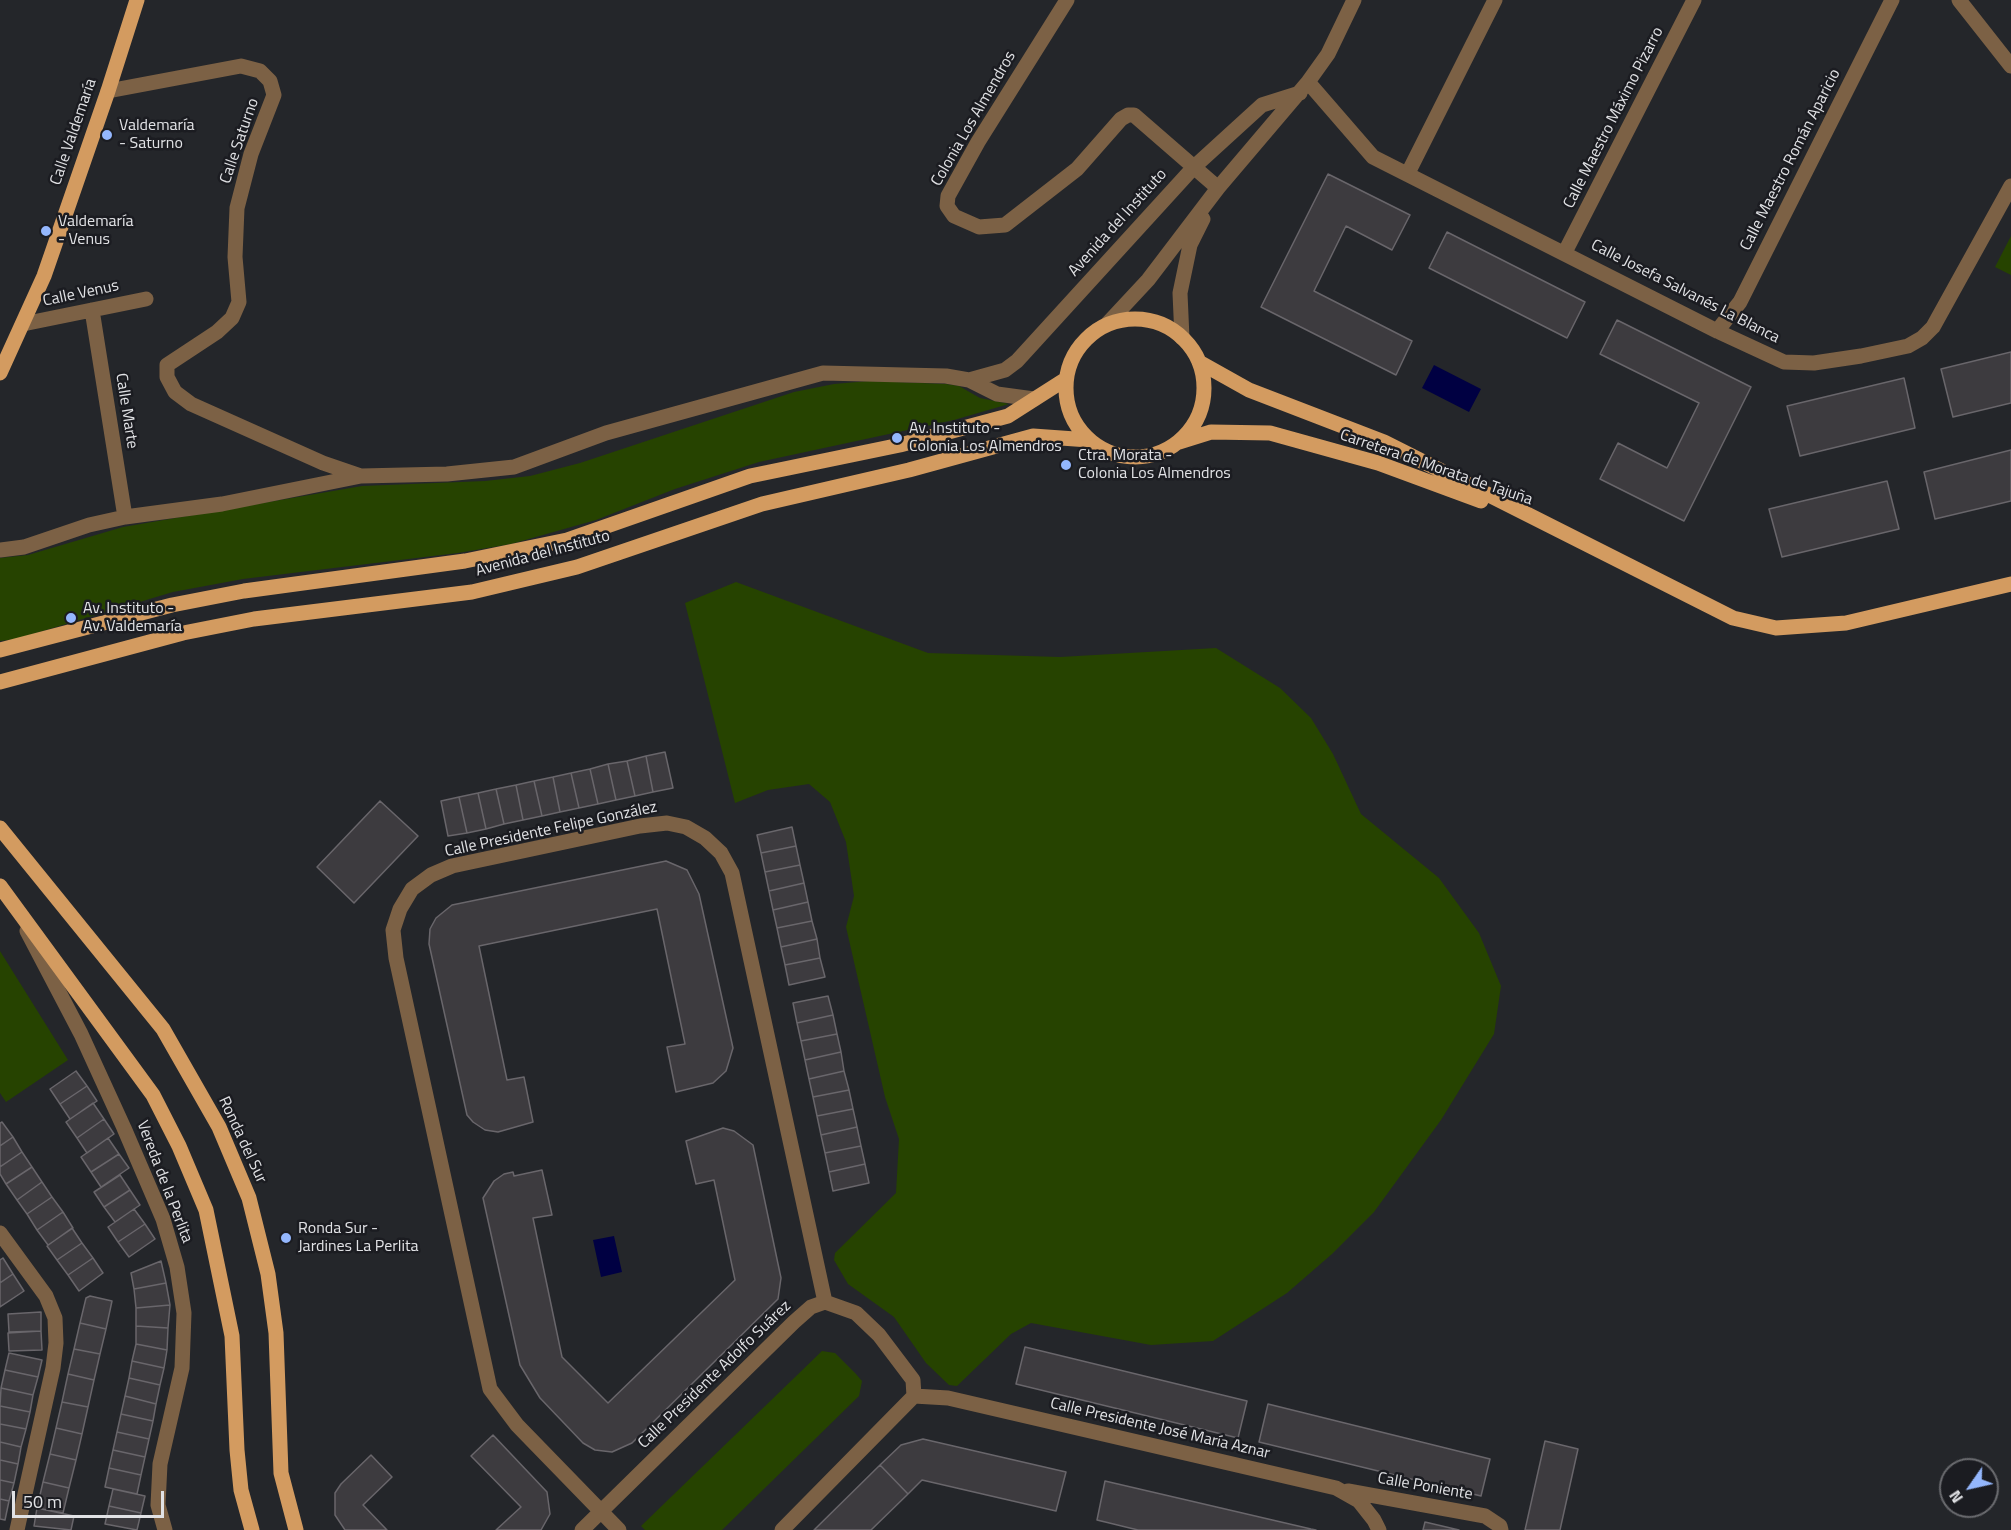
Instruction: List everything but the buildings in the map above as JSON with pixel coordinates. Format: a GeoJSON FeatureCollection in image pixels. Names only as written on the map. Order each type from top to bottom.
{"type":"FeatureCollection","features":[{"type":"Feature","properties":{"kind":"main road","name":"Calle Valdemaría"},"geometry":{"type":"LineString","coordinates":[[0,373],[44,276],[137,0]]}},
{"type":"Feature","properties":{"kind":"main road"},"geometry":{"type":"LineString","coordinates":[[1133,319],[1160,323],[1182,338],[1199,362],[1204,380],[1202,403],[1191,428],[1176,443],[1150,455],[1128,457],[1106,451],[1089,440],[1079,429],[1066,397],[1066,379],[1073,356],[1086,338],[1107,324],[1133,319]]}},
{"type":"Feature","properties":{"kind":"main road","name":"Carretera de Morata de Tajuña"},"geometry":{"type":"LineString","coordinates":[[1199,362],[1249,390],[1384,442],[1733,618],[1776,628],[1846,623],[2011,584]]}},
{"type":"Feature","properties":{"kind":"main road","name":"Avenida del Instituto"},"geometry":{"type":"LineString","coordinates":[[0,650],[172,605],[213,597],[465,561],[567,540],[750,476],[900,445],[1008,416],[1066,379]]}},
{"type":"Feature","properties":{"kind":"main road","name":"Carretera de Morata de Tajuña"},"geometry":{"type":"LineString","coordinates":[[1176,443],[1211,432],[1270,433],[1378,463],[1543,524]]}},
{"type":"Feature","properties":{"kind":"main road","name":"Avenida del Instituto"},"geometry":{"type":"LineString","coordinates":[[0,682],[183,633],[244,621],[472,592],[577,567],[762,504],[909,470],[1033,436],[1089,440]]}},
{"type":"Feature","properties":{"kind":"main road","name":"Ronda del Sur"},"geometry":{"type":"LineString","coordinates":[[0,828],[163,1029],[219,1127],[236,1167],[249,1198],[268,1274],[276,1333],[281,1473],[296,1530]]}},
{"type":"Feature","properties":{"kind":"main road"},"geometry":{"type":"LineString","coordinates":[[0,886],[153,1095],[179,1146],[206,1210],[232,1336],[241,1490],[252,1530]]}},
{"type":"Feature","properties":{"kind":"street","name":"Colonia Los Almendros"},"geometry":{"type":"LineString","coordinates":[[1067,0],[978,142],[948,196],[947,206],[954,216],[979,227],[1005,225],[1077,169],[1121,119],[1128,115],[1134,115],[1218,188]]}},
{"type":"Feature","properties":{"kind":"street"},"geometry":{"type":"LineString","coordinates":[[1107,324],[1148,280],[1218,188],[1304,88],[1328,54],[1354,0]]}},
{"type":"Feature","properties":{"kind":"street"},"geometry":{"type":"LineString","coordinates":[[1408,173],[1494,0]]}},
{"type":"Feature","properties":{"kind":"street","name":"Calle Maestro Máximo Pizarro"},"geometry":{"type":"LineString","coordinates":[[1564,252],[1694,0]]}},
{"type":"Feature","properties":{"kind":"street","name":"Calle Maestro Román Aparicio"},"geometry":{"type":"LineString","coordinates":[[1717,331],[1740,302],[1892,0]]}},
{"type":"Feature","properties":{"kind":"street"},"geometry":{"type":"LineString","coordinates":[[1959,0],[2011,66]]}},
{"type":"Feature","properties":{"kind":"street","name":"Calle Saturno"},"geometry":{"type":"LineString","coordinates":[[108,91],[241,66],[260,71],[270,81],[274,95],[251,154],[237,208],[235,257],[238,302],[232,318],[217,332],[167,365],[167,377],[175,392],[191,404],[323,463],[361,476]]}},
{"type":"Feature","properties":{"kind":"street","name":"Avenida del Instituto"},"geometry":{"type":"LineString","coordinates":[[969,380],[1005,370],[1017,361],[1194,167],[1262,105],[1304,88]]}},
{"type":"Feature","properties":{"kind":"street","name":"Calle Josefa Salvanés La Blanca"},"geometry":{"type":"LineString","coordinates":[[1304,88],[1373,157],[1717,331],[1785,362],[1814,363],[1908,346],[1933,327],[2011,186]]}},
{"type":"Feature","properties":{"kind":"street"},"geometry":{"type":"LineString","coordinates":[[1182,338],[1180,293],[1190,245],[1218,188]]}},
{"type":"Feature","properties":{"kind":"street","name":"Calle Venus"},"geometry":{"type":"LineString","coordinates":[[23,324],[146,299]]}},
{"type":"Feature","properties":{"kind":"street","name":"Calle Marte"},"geometry":{"type":"LineString","coordinates":[[92,310],[125,517]]}},
{"type":"Feature","properties":{"kind":"street","name":"Avenida del Instituto"},"geometry":{"type":"LineString","coordinates":[[0,550],[24,546],[89,525],[125,517],[222,504],[361,476],[447,474],[514,467],[606,433],[823,373],[946,376],[969,380],[997,394],[1034,399]]}},
{"type":"Feature","properties":{"kind":"street","name":"Calle Presidente Felipe González"},"geometry":{"type":"LineString","coordinates":[[619,1530],[517,1425],[490,1389],[396,958],[393,930],[400,909],[412,889],[431,874],[452,866],[640,826],[667,823],[686,827],[705,838],[721,853],[732,873],[825,1302]]}},
{"type":"Feature","properties":{"kind":"street","name":"Vereda de la Perlita"},"geometry":{"type":"LineString","coordinates":[[14,904],[81,1034],[124,1128],[163,1219],[177,1267],[184,1313],[182,1368],[160,1464],[158,1504],[165,1530]]}},
{"type":"Feature","properties":{"kind":"street"},"geometry":{"type":"LineString","coordinates":[[0,1233],[46,1296],[55,1318],[56,1343],[52,1368],[17,1530]]}},
{"type":"Feature","properties":{"kind":"street"},"geometry":{"type":"LineString","coordinates":[[782,1530],[914,1396],[914,1380],[879,1335],[855,1313],[825,1302]]}},
{"type":"Feature","properties":{"kind":"street","name":"Calle Presidente Adolfo Suárez"},"geometry":{"type":"LineString","coordinates":[[582,1530],[794,1322],[811,1307],[825,1302]]}},
{"type":"Feature","properties":{"kind":"street","name":"Calle Presidente José María Aznar"},"geometry":{"type":"LineString","coordinates":[[914,1396],[948,1398],[1336,1488],[1359,1502],[1379,1530]]}},
{"type":"Feature","properties":{"kind":"street","name":"Calle Poniente"},"geometry":{"type":"LineString","coordinates":[[1336,1488],[1485,1516],[1500,1526],[1501,1530]]}},
{"type":"Feature","properties":{"kind":"green space"},"geometry":{"type":"Polygon","coordinates":[[[2011,236],[2011,275],[1995,267],[2011,236]]]}},
{"type":"Feature","properties":{"kind":"green space"},"geometry":{"type":"Polygon","coordinates":[[[869,381],[959,386],[980,398],[1009,404],[954,420],[759,462],[675,489],[596,520],[511,544],[458,553],[243,579],[173,592],[16,639],[0,641],[0,558],[28,555],[123,527],[362,486],[485,481],[530,476],[580,463],[794,392],[834,384],[869,381]]]}},
{"type":"Feature","properties":{"kind":"green space"},"geometry":{"type":"Polygon","coordinates":[[[736,582],[928,653],[1060,657],[1216,648],[1280,688],[1311,718],[1333,754],[1361,814],[1439,878],[1479,933],[1501,986],[1494,1034],[1441,1120],[1374,1212],[1332,1254],[1287,1293],[1213,1341],[1151,1345],[1031,1323],[1011,1334],[957,1386],[949,1385],[926,1363],[894,1317],[848,1284],[834,1260],[835,1253],[896,1193],[899,1139],[885,1097],[846,927],[854,896],[846,842],[830,802],[809,784],[768,790],[735,803],[685,603],[736,582]]]}},
{"type":"Feature","properties":{"kind":"green space"},"geometry":{"type":"Polygon","coordinates":[[[0,951],[68,1060],[6,1102],[0,1093],[0,951]]]}},
{"type":"Feature","properties":{"kind":"green space"},"geometry":{"type":"Polygon","coordinates":[[[822,1351],[835,1353],[862,1381],[859,1396],[722,1530],[645,1530],[641,1526],[822,1351]]]}},
{"type":"Feature","properties":{"kind":"shaded area"},"geometry":{"type":"Polygon","coordinates":[[[1434,365],[1481,389],[1469,412],[1422,388],[1434,365]]]}},
{"type":"Feature","properties":{"kind":"shaded area"},"geometry":{"type":"Polygon","coordinates":[[[614,1236],[622,1272],[601,1277],[593,1240],[614,1236]]]}},
{"type":"Feature","properties":{"kind":"place","name":"Valdemaría - Saturno"},"geometry":{"type":"Point","coordinates":[107,135]}},
{"type":"Feature","properties":{"kind":"place","name":"Valdemaría - Venus"},"geometry":{"type":"Point","coordinates":[46,231]}},
{"type":"Feature","properties":{"kind":"place","name":"Av. Instituto - Colonia Los Almendros"},"geometry":{"type":"Point","coordinates":[897,438]}},
{"type":"Feature","properties":{"kind":"place","name":"Ctra. Morata - Colonia Los Almendros"},"geometry":{"type":"Point","coordinates":[1066,465]}},
{"type":"Feature","properties":{"kind":"place","name":"Av. Instituto - Av. Valdemaría"},"geometry":{"type":"Point","coordinates":[71,618]}},
{"type":"Feature","properties":{"kind":"place","name":"Ronda Sur - Jardines La Perlita"},"geometry":{"type":"Point","coordinates":[286,1238]}}]}
